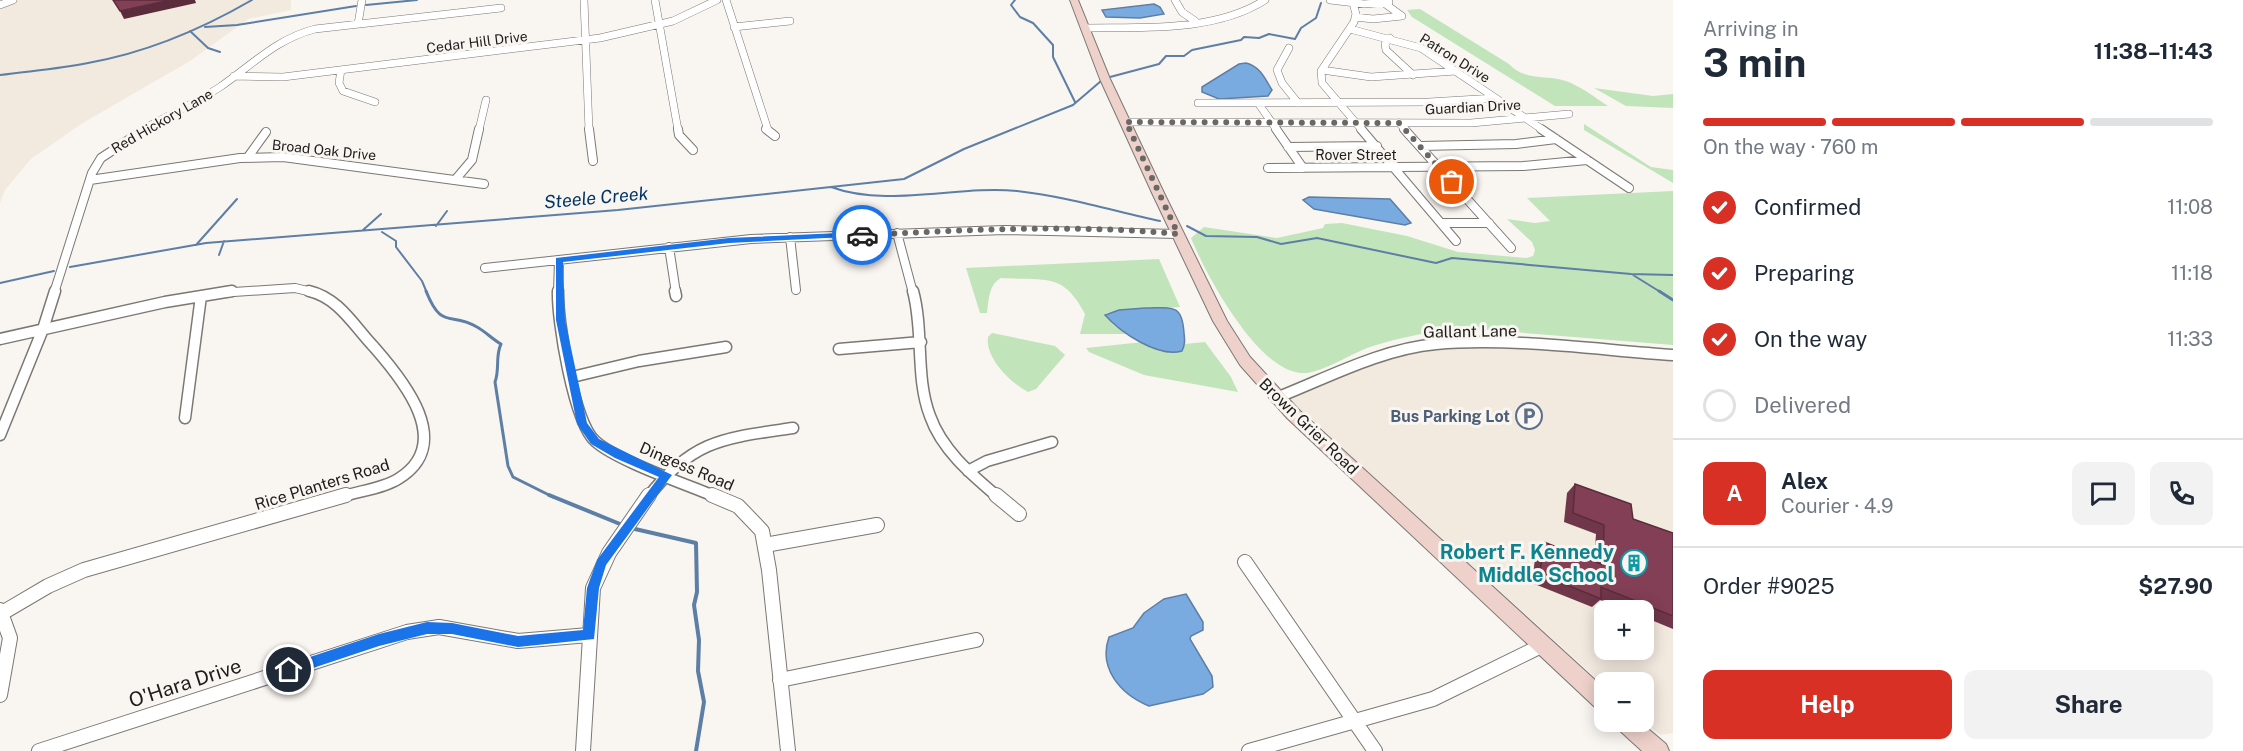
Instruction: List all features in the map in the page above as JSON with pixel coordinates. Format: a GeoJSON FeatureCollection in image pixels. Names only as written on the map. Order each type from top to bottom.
{"type":"FeatureCollection","features":[{"type":"Feature","properties":{"kind":"main road"},"geometry":{"type":"LineString","coordinates":[[1067,0],[1080,23],[1087,28]]}},
{"type":"Feature","properties":{"kind":"main road","name":"Brown Grier Road"},"geometry":{"type":"LineString","coordinates":[[1067,0],[1088,51],[1105,79],[1178,234],[1235,347],[1276,398],[1594,694]]}},
{"type":"Feature","properties":{"kind":"main road","name":"Brown Grier Road"},"geometry":{"type":"LineString","coordinates":[[1074,0],[1087,28],[1105,79]]}},
{"type":"Feature","properties":{"kind":"main road"},"geometry":{"type":"LineString","coordinates":[[1636,732],[1658,751]]}},
{"type":"Feature","properties":{"kind":"street"},"geometry":{"type":"LineString","coordinates":[[0,5],[13,0]]}},
{"type":"Feature","properties":{"kind":"street"},"geometry":{"type":"LineString","coordinates":[[358,24],[362,0]]}},
{"type":"Feature","properties":{"kind":"street"},"geometry":{"type":"LineString","coordinates":[[584,0],[590,153],[593,162]]}},
{"type":"Feature","properties":{"kind":"street"},"geometry":{"type":"LineString","coordinates":[[655,0],[679,135],[693,150]]}},
{"type":"Feature","properties":{"kind":"street","name":"Cedar Hill Drive"},"geometry":{"type":"LineString","coordinates":[[234,76],[283,77],[586,41],[680,18],[717,0]]}},
{"type":"Feature","properties":{"kind":"street"},"geometry":{"type":"LineString","coordinates":[[726,0],[756,89],[766,129],[775,136]]}},
{"type":"Feature","properties":{"kind":"street"},"geometry":{"type":"LineString","coordinates":[[1175,0],[1182,12],[1195,21]]}},
{"type":"Feature","properties":{"kind":"street"},"geometry":{"type":"LineString","coordinates":[[1087,28],[1149,27],[1242,14],[1266,0]]}},
{"type":"Feature","properties":{"kind":"street"},"geometry":{"type":"LineString","coordinates":[[1330,0],[1353,3],[1393,2]]}},
{"type":"Feature","properties":{"kind":"street"},"geometry":{"type":"LineString","coordinates":[[1353,3],[1355,16],[1350,29],[1322,70],[1322,83],[1456,241]]}},
{"type":"Feature","properties":{"kind":"street"},"geometry":{"type":"LineString","coordinates":[[1355,16],[1373,19],[1402,16],[1384,3]]}},
{"type":"Feature","properties":{"kind":"street","name":"Red Hickory Lane"},"geometry":{"type":"LineString","coordinates":[[0,435],[43,329],[90,180],[96,164],[105,154],[195,103],[283,39],[306,31],[501,8]]}},
{"type":"Feature","properties":{"kind":"street"},"geometry":{"type":"LineString","coordinates":[[734,27],[790,21]]}},
{"type":"Feature","properties":{"kind":"street","name":"Patron Drive"},"geometry":{"type":"LineString","coordinates":[[1350,29],[1414,44],[1629,188]]}},
{"type":"Feature","properties":{"kind":"street"},"geometry":{"type":"LineString","coordinates":[[1390,38],[1385,44],[1386,50],[1413,75]]}},
{"type":"Feature","properties":{"kind":"street"},"geometry":{"type":"LineString","coordinates":[[1289,48],[1277,70],[1282,83],[1298,103]]}},
{"type":"Feature","properties":{"kind":"street"},"geometry":{"type":"LineString","coordinates":[[341,70],[339,83],[342,91],[375,102]]}},
{"type":"Feature","properties":{"kind":"street"},"geometry":{"type":"LineString","coordinates":[[1322,70],[1345,75],[1413,75],[1456,71]]}},
{"type":"Feature","properties":{"kind":"street"},"geometry":{"type":"LineString","coordinates":[[1198,103],[1439,102],[1495,98]]}},
{"type":"Feature","properties":{"kind":"street"},"geometry":{"type":"LineString","coordinates":[[455,180],[472,160],[486,100]]}},
{"type":"Feature","properties":{"kind":"street"},"geometry":{"type":"LineString","coordinates":[[1257,103],[1303,168]]}},
{"type":"Feature","properties":{"kind":"street","name":"Guardian Drive"},"geometry":{"type":"LineString","coordinates":[[1126,122],[1471,123],[1569,114]]}},
{"type":"Feature","properties":{"kind":"street"},"geometry":{"type":"LineString","coordinates":[[1399,123],[1511,248]]}},
{"type":"Feature","properties":{"kind":"street"},"geometry":{"type":"LineString","coordinates":[[248,157],[266,132]]}},
{"type":"Feature","properties":{"kind":"street"},"geometry":{"type":"LineString","coordinates":[[1420,146],[1516,144],[1556,139]]}},
{"type":"Feature","properties":{"kind":"street"},"geometry":{"type":"LineString","coordinates":[[1288,147],[1377,146]]}},
{"type":"Feature","properties":{"kind":"street","name":"Broad Oak Drive"},"geometry":{"type":"LineString","coordinates":[[90,180],[248,157],[296,158],[484,184]]}},
{"type":"Feature","properties":{"kind":"street","name":"Rover Street"},"geometry":{"type":"LineString","coordinates":[[1268,168],[1440,168],[1546,165],[1587,160]]}},
{"type":"Feature","properties":{"kind":"street"},"geometry":{"type":"LineString","coordinates":[[1442,223],[1489,223]]}},
{"type":"Feature","properties":{"kind":"street"},"geometry":{"type":"LineString","coordinates":[[485,268],[729,240],[790,237],[1016,230],[1134,231],[1178,234]]}},
{"type":"Feature","properties":{"kind":"street"},"geometry":{"type":"LineString","coordinates":[[897,233],[918,311],[927,409],[953,456],[1019,514]]}},
{"type":"Feature","properties":{"kind":"street"},"geometry":{"type":"LineString","coordinates":[[790,237],[796,290]]}},
{"type":"Feature","properties":{"kind":"street"},"geometry":{"type":"LineString","coordinates":[[669,248],[676,296]]}},
{"type":"Feature","properties":{"kind":"street","name":"Dingess Road"},"geometry":{"type":"LineString","coordinates":[[559,260],[560,320],[582,424],[595,441],[619,455],[738,506],[757,523],[762,531],[788,751]]}},
{"type":"Feature","properties":{"kind":"street","name":"Rice Planters Road"},"geometry":{"type":"LineString","coordinates":[[0,339],[201,296],[289,287],[312,291],[333,302],[397,374],[415,400],[419,413],[422,444],[417,465],[405,476],[384,486],[84,570],[1,611]]}},
{"type":"Feature","properties":{"kind":"street"},"geometry":{"type":"LineString","coordinates":[[185,418],[201,296]]}},
{"type":"Feature","properties":{"kind":"street"},"geometry":{"type":"LineString","coordinates":[[839,349],[921,342]]}},
{"type":"Feature","properties":{"kind":"street","name":"Gallant Lane"},"geometry":{"type":"LineString","coordinates":[[1276,398],[1387,355],[1435,344],[1508,344],[1673,355]]}},
{"type":"Feature","properties":{"kind":"street"},"geometry":{"type":"LineString","coordinates":[[572,376],[639,361],[726,347]]}},
{"type":"Feature","properties":{"kind":"street"},"geometry":{"type":"LineString","coordinates":[[583,751],[593,588],[601,563],[666,475],[686,455],[707,444],[793,428]]}},
{"type":"Feature","properties":{"kind":"street"},"geometry":{"type":"LineString","coordinates":[[968,471],[987,461],[1052,442]]}},
{"type":"Feature","properties":{"kind":"street"},"geometry":{"type":"LineString","coordinates":[[765,545],[877,525]]}},
{"type":"Feature","properties":{"kind":"street"},"geometry":{"type":"LineString","coordinates":[[1245,562],[1375,751]]}},
{"type":"Feature","properties":{"kind":"street"},"geometry":{"type":"LineString","coordinates":[[0,695],[10,644],[6,622],[1,611]]}},
{"type":"Feature","properties":{"kind":"street","name":"O'Hara Drive"},"geometry":{"type":"LineString","coordinates":[[39,751],[407,632],[439,627],[518,641],[589,635]]}},
{"type":"Feature","properties":{"kind":"street"},"geometry":{"type":"LineString","coordinates":[[780,680],[975,639]]}},
{"type":"Feature","properties":{"kind":"street"},"geometry":{"type":"LineString","coordinates":[[1250,751],[1433,699],[1541,646]]}},
{"type":"Feature","properties":{"kind":"shaded area"},"geometry":{"type":"Polygon","coordinates":[[[0,0],[291,0],[291,10],[248,19],[190,61],[81,124],[31,159],[5,190],[0,203],[0,0]]]}},
{"type":"Feature","properties":{"kind":"shaded area"},"geometry":{"type":"Polygon","coordinates":[[[1470,345],[1673,358],[1673,733],[1660,735],[1654,730],[1654,672],[1594,672],[1594,676],[1288,399],[1378,361],[1417,349],[1470,345]]]}},
{"type":"Feature","properties":{"kind":"green space"},"geometry":{"type":"Polygon","coordinates":[[[1420,9],[1523,74],[1555,78],[1571,83],[1608,106],[1555,106],[1412,17],[1407,10],[1420,9]]]}},
{"type":"Feature","properties":{"kind":"green space"},"geometry":{"type":"Polygon","coordinates":[[[1594,88],[1653,96],[1673,94],[1673,108],[1626,106],[1594,88]]]}},
{"type":"Feature","properties":{"kind":"green space"},"geometry":{"type":"Polygon","coordinates":[[[1584,124],[1651,167],[1673,170],[1673,183],[1584,130],[1584,124]]]}},
{"type":"Feature","properties":{"kind":"green space"},"geometry":{"type":"Polygon","coordinates":[[[1673,191],[1673,345],[1463,328],[1384,343],[1365,349],[1327,367],[1300,373],[1283,367],[1250,338],[1220,296],[1191,238],[1204,227],[1277,238],[1323,228],[1325,224],[1342,223],[1407,236],[1458,252],[1527,258],[1533,256],[1535,250],[1532,242],[1507,219],[1535,223],[1550,221],[1527,198],[1673,191]]]}},
{"type":"Feature","properties":{"kind":"green space"},"geometry":{"type":"Polygon","coordinates":[[[1159,259],[1180,307],[1106,313],[1112,324],[1127,334],[1080,334],[1085,314],[1077,300],[1060,285],[1041,279],[1001,278],[991,289],[987,313],[980,313],[966,268],[1159,259]]]}},
{"type":"Feature","properties":{"kind":"green space"},"geometry":{"type":"Polygon","coordinates":[[[992,333],[1055,346],[1065,355],[1036,389],[1028,392],[1014,383],[995,361],[988,345],[988,337],[992,333]]]}},
{"type":"Feature","properties":{"kind":"green space"},"geometry":{"type":"Polygon","coordinates":[[[1143,342],[1158,350],[1182,351],[1185,344],[1205,342],[1231,377],[1238,392],[1144,375],[1089,352],[1086,348],[1143,342]]]}},
{"type":"Feature","properties":{"kind":"water"},"geometry":{"type":"Polygon","coordinates":[[[1154,4],[1160,7],[1164,14],[1140,18],[1106,17],[1102,10],[1154,4]]]}},
{"type":"Feature","properties":{"kind":"water"},"geometry":{"type":"Polygon","coordinates":[[[1246,63],[1259,70],[1265,78],[1272,90],[1268,96],[1219,99],[1202,92],[1202,87],[1239,64],[1246,63]]]}},
{"type":"Feature","properties":{"kind":"water"},"geometry":{"type":"Polygon","coordinates":[[[1309,197],[1390,199],[1411,223],[1405,225],[1314,209],[1303,200],[1309,197]]]}},
{"type":"Feature","properties":{"kind":"water"},"geometry":{"type":"Polygon","coordinates":[[[1169,308],[1178,312],[1183,323],[1182,351],[1162,351],[1140,342],[1120,329],[1105,315],[1119,310],[1169,308]]]}},
{"type":"Feature","properties":{"kind":"water"},"geometry":{"type":"Polygon","coordinates":[[[1186,594],[1203,622],[1203,630],[1191,636],[1190,639],[1212,676],[1213,687],[1203,694],[1149,706],[1129,695],[1114,679],[1107,659],[1106,648],[1109,637],[1133,628],[1144,613],[1164,599],[1186,594]]]}},
{"type":"Feature","properties":{"kind":"building"},"geometry":{"type":"Polygon","coordinates":[[[113,0],[171,0],[120,11],[113,0]]]}},
{"type":"Feature","properties":{"kind":"building","name":"Robert F. Kennedy Middle School"},"geometry":{"type":"Polygon","coordinates":[[[1575,484],[1631,504],[1633,519],[1673,533],[1673,616],[1654,608],[1654,600],[1633,600],[1601,587],[1601,599],[1540,574],[1544,542],[1603,565],[1604,525],[1573,513],[1575,484]]]}},
{"type":"Feature","properties":{"kind":"waterway"},"geometry":{"type":"LineString","coordinates":[[190,31],[252,0]]}},
{"type":"Feature","properties":{"kind":"waterway"},"geometry":{"type":"LineString","coordinates":[[366,5],[417,0]]}},
{"type":"Feature","properties":{"kind":"waterway"},"geometry":{"type":"LineString","coordinates":[[1015,0],[1011,5],[1020,17],[1033,23],[1053,45],[1053,57],[1075,102]]}},
{"type":"Feature","properties":{"kind":"waterway","name":"Steele Creek"},"geometry":{"type":"LineString","coordinates":[[1110,77],[1159,64],[1166,56],[1184,56],[1192,50],[1241,40],[1244,37],[1259,38],[1269,34],[1295,39],[1301,28],[1316,18],[1321,3]]}},
{"type":"Feature","properties":{"kind":"waterway"},"geometry":{"type":"LineString","coordinates":[[205,27],[237,25],[356,6]]}},
{"type":"Feature","properties":{"kind":"waterway"},"geometry":{"type":"LineString","coordinates":[[0,75],[109,59],[190,31]]}},
{"type":"Feature","properties":{"kind":"waterway"},"geometry":{"type":"LineString","coordinates":[[190,31],[208,48],[220,52]]}},
{"type":"Feature","properties":{"kind":"waterway","name":"Steele Creek"},"geometry":{"type":"LineString","coordinates":[[437,224],[618,210],[904,179],[964,149],[1073,105],[1101,81]]}},
{"type":"Feature","properties":{"kind":"waterway"},"geometry":{"type":"LineString","coordinates":[[831,187],[876,196],[994,190],[1017,191],[1071,200],[1160,221]]}},
{"type":"Feature","properties":{"kind":"waterway"},"geometry":{"type":"LineString","coordinates":[[196,245],[237,199]]}},
{"type":"Feature","properties":{"kind":"waterway"},"geometry":{"type":"LineString","coordinates":[[437,224],[447,211]]}},
{"type":"Feature","properties":{"kind":"waterway"},"geometry":{"type":"LineString","coordinates":[[363,230],[381,214]]}},
{"type":"Feature","properties":{"kind":"waterway","name":"Steele Creek"},"geometry":{"type":"LineString","coordinates":[[224,242],[437,224]]}},
{"type":"Feature","properties":{"kind":"waterway"},"geometry":{"type":"LineString","coordinates":[[1187,226],[1206,236],[1257,237],[1281,244],[1317,238],[1436,263],[1452,258],[1631,274],[1673,275]]}},
{"type":"Feature","properties":{"kind":"waterway"},"geometry":{"type":"LineString","coordinates":[[382,232],[396,241],[396,247],[422,281],[427,293]]}},
{"type":"Feature","properties":{"kind":"waterway","name":"Steele Creek"},"geometry":{"type":"LineString","coordinates":[[196,245],[224,242]]}},
{"type":"Feature","properties":{"kind":"waterway"},"geometry":{"type":"LineString","coordinates":[[219,255],[224,242]]}},
{"type":"Feature","properties":{"kind":"waterway","name":"Steele Creek"},"geometry":{"type":"LineString","coordinates":[[70,267],[196,245]]}},
{"type":"Feature","properties":{"kind":"waterway","name":"Steele Creek"},"geometry":{"type":"LineString","coordinates":[[0,283],[54,271]]}},
{"type":"Feature","properties":{"kind":"waterway"},"geometry":{"type":"LineString","coordinates":[[1633,275],[1662,293]]}},
{"type":"Feature","properties":{"kind":"waterway"},"geometry":{"type":"LineString","coordinates":[[1659,291],[1673,300]]}},
{"type":"Feature","properties":{"kind":"waterway"},"geometry":{"type":"LineString","coordinates":[[427,293],[442,316],[468,322],[501,344],[495,382],[508,466],[513,477],[549,495]]}},
{"type":"Feature","properties":{"kind":"waterway"},"geometry":{"type":"LineString","coordinates":[[549,495],[620,524]]}},
{"type":"Feature","properties":{"kind":"waterway"},"geometry":{"type":"LineString","coordinates":[[549,495],[553,497]]}},
{"type":"Feature","properties":{"kind":"waterway"},"geometry":{"type":"LineString","coordinates":[[635,529],[696,543],[697,592],[694,605],[699,640],[698,671],[704,702],[696,751]]}},
{"type":"Feature","properties":{"kind":"way so far"},"geometry":{"type":"LineString","coordinates":[[862,235],[954,230],[1134,231],[1178,234],[1126,122],[1399,123],[1452,182]]}},
{"type":"Feature","properties":{"kind":"place","name":"Bus Parking Lot"},"geometry":{"type":"Point","coordinates":[1529,416]}},
{"type":"Feature","properties":{"kind":"place","name":"Robert F. Kennedy Middle School"},"geometry":{"type":"Point","coordinates":[1634,563]}},
{"type":"Feature","properties":{"kind":"route"},"geometry":{"type":"LineString","coordinates":[[289,670],[379,640],[427,628],[464,630],[518,641],[544,641],[589,635],[593,588],[601,563],[610,547],[666,475],[619,455],[595,441],[582,424],[560,320],[559,260],[729,240],[862,235]]}}]}
